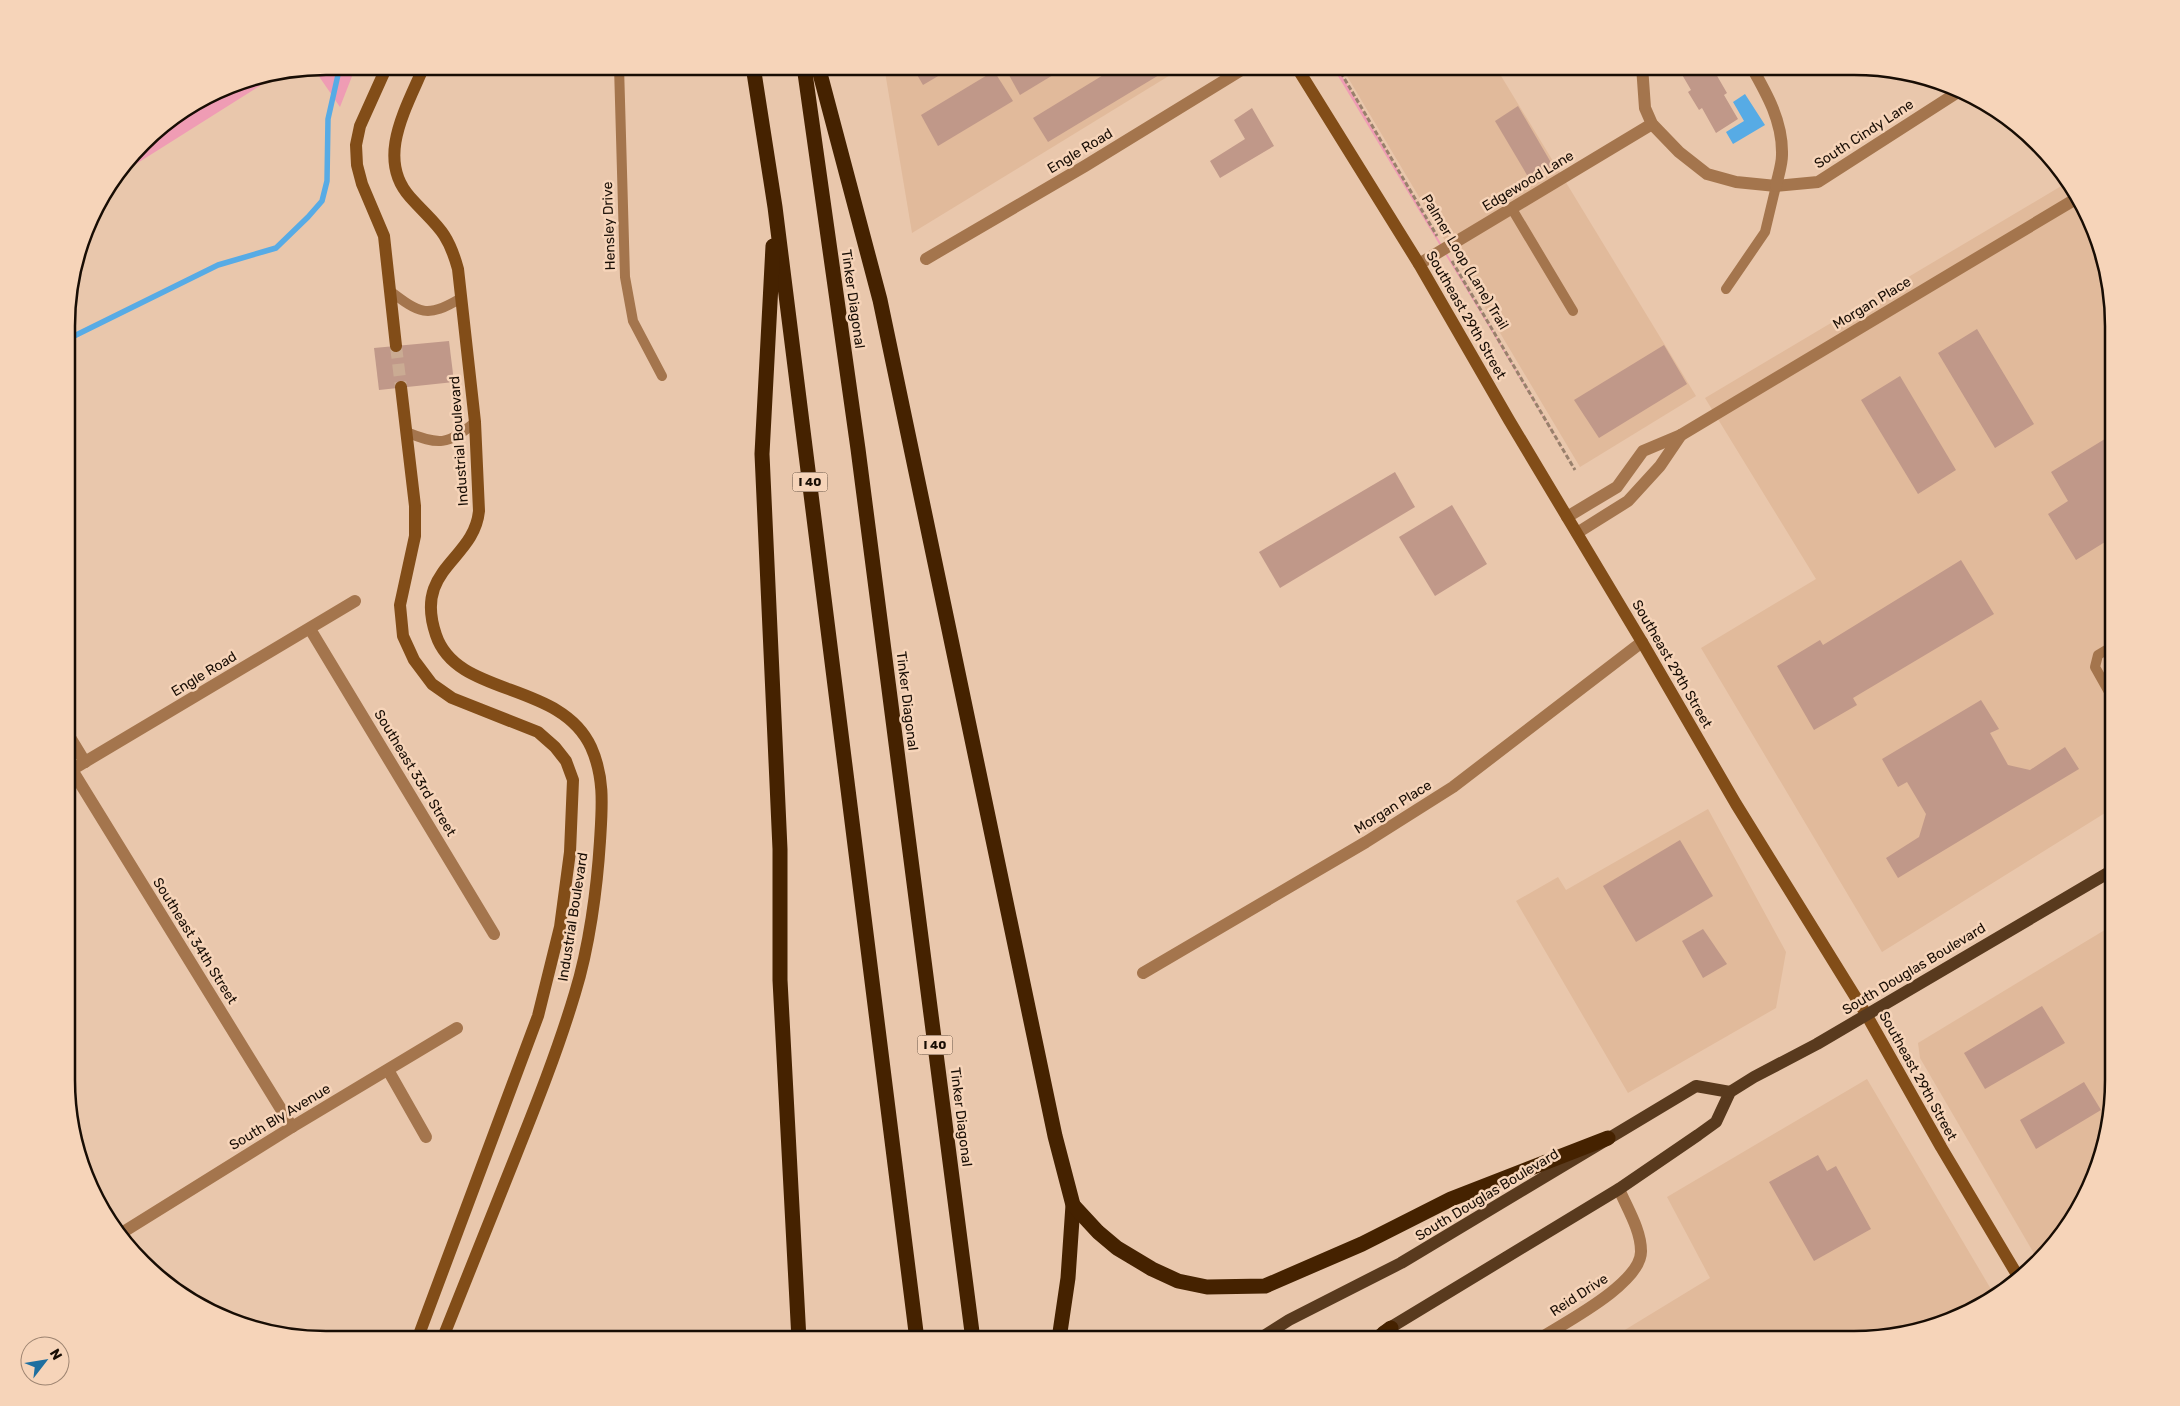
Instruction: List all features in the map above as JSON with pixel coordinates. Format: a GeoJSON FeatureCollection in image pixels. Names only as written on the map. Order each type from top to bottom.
{"type":"FeatureCollection","features":[{"type":"Feature","properties":{"kind":"highway","name":"I 40"},"geometry":{"type":"LineString","coordinates":[[754,75],[775,207],[916,1331]]}},
{"type":"Feature","properties":{"kind":"highway","name":"Tinker Diagonal"},"geometry":{"type":"LineString","coordinates":[[805,75],[858,449],[972,1331]]}},
{"type":"Feature","properties":{"kind":"highway"},"geometry":{"type":"LineString","coordinates":[[820,75],[880,300],[1055,1136],[1073,1205],[1068,1278],[1061,1331]]}},
{"type":"Feature","properties":{"kind":"highway"},"geometry":{"type":"LineString","coordinates":[[775,207],[762,454],[780,849],[780,980],[799,1331]]}},
{"type":"Feature","properties":{"kind":"highway"},"geometry":{"type":"LineString","coordinates":[[1073,1205],[1098,1232],[1117,1248],[1152,1269],[1178,1281],[1207,1286],[1265,1286],[1362,1244],[1451,1199],[1608,1138]]}},
{"type":"Feature","properties":{"kind":"highway"},"geometry":{"type":"LineString","coordinates":[[1387,1331],[1391,1328]]}},
{"type":"Feature","properties":{"kind":"main road"},"geometry":{"type":"LineString","coordinates":[[383,75],[360,126],[356,145],[357,165],[362,184],[384,236],[396,346]]}},
{"type":"Feature","properties":{"kind":"main road","name":"Industrial Boulevard"},"geometry":{"type":"LineString","coordinates":[[420,75],[396,134],[393,154],[396,174],[409,196],[438,225],[452,246],[458,269],[475,422],[479,510],[478,524],[433,588],[430,615],[437,638],[447,656],[463,670],[550,705],[574,722],[590,745],[602,779],[602,814],[598,871],[576,991],[545,1081],[446,1331]]}},
{"type":"Feature","properties":{"kind":"main road","name":"Southeast 29th Street"},"geometry":{"type":"LineString","coordinates":[[1302,75],[1419,264],[1743,815],[1866,1014],[1941,1147],[2015,1272]]}},
{"type":"Feature","properties":{"kind":"main road","name":"Industrial Boulevard"},"geometry":{"type":"LineString","coordinates":[[401,388],[415,506],[415,536],[400,605],[403,636],[414,660],[432,684],[452,698],[538,732],[555,747],[566,761],[573,780],[570,852],[560,927],[538,1016],[420,1331]]}},
{"type":"Feature","properties":{"kind":"main road","name":"South Douglas Boulevard"},"geometry":{"type":"LineString","coordinates":[[1272,1331],[1289,1320],[1401,1263],[1696,1086],[1730,1092],[2105,875]]}},
{"type":"Feature","properties":{"kind":"main road"},"geometry":{"type":"LineString","coordinates":[[1386,1331],[1619,1189],[1716,1122],[1730,1092]]}},
{"type":"Feature","properties":{"kind":"street","name":"Engle Road"},"geometry":{"type":"LineString","coordinates":[[926,259],[1085,166],[1233,75]]}},
{"type":"Feature","properties":{"kind":"street"},"geometry":{"type":"LineString","coordinates":[[1643,75],[1645,108],[1652,124]]}},
{"type":"Feature","properties":{"kind":"street"},"geometry":{"type":"LineString","coordinates":[[1756,75],[1774,108],[1781,131],[1782,156],[1776,186]]}},
{"type":"Feature","properties":{"kind":"street","name":"South Cindy Lane"},"geometry":{"type":"LineString","coordinates":[[1652,124],[1679,152],[1707,174],[1736,182],[1776,186],[1818,182],[1953,95]]}},
{"type":"Feature","properties":{"kind":"street","name":"Edgewood Lane"},"geometry":{"type":"LineString","coordinates":[[1419,264],[1652,124]]}},
{"type":"Feature","properties":{"kind":"street","name":"Morgan Place"},"geometry":{"type":"LineString","coordinates":[[1567,517],[1617,487],[1643,451],[1681,435],[2071,202]]}},
{"type":"Feature","properties":{"kind":"street","name":"Morgan Place"},"geometry":{"type":"LineString","coordinates":[[1577,533],[1628,501],[1660,466],[1681,435]]}},
{"type":"Feature","properties":{"kind":"street","name":"Engle Road"},"geometry":{"type":"LineString","coordinates":[[75,768],[355,601]]}},
{"type":"Feature","properties":{"kind":"street","name":"Southeast 33rd Street"},"geometry":{"type":"LineString","coordinates":[[310,629],[494,934]]}},
{"type":"Feature","properties":{"kind":"street","name":"Morgan Place"},"geometry":{"type":"LineString","coordinates":[[1143,973],[1366,842],[1453,787],[1642,642]]}},
{"type":"Feature","properties":{"kind":"street"},"geometry":{"type":"LineString","coordinates":[[75,746],[85,762]]}},
{"type":"Feature","properties":{"kind":"street","name":"Southeast 34th Street"},"geometry":{"type":"LineString","coordinates":[[75,779],[292,1127]]}},
{"type":"Feature","properties":{"kind":"street","name":"South Bly Avenue"},"geometry":{"type":"LineString","coordinates":[[125,1231],[292,1127],[457,1028]]}},
{"type":"Feature","properties":{"kind":"street"},"geometry":{"type":"LineString","coordinates":[[388,1070],[426,1137]]}},
{"type":"Feature","properties":{"kind":"street","name":"Reid Drive"},"geometry":{"type":"LineString","coordinates":[[1551,1331],[1618,1288],[1637,1266],[1642,1252],[1638,1234],[1619,1189]]}},
{"type":"Feature","properties":{"kind":"lane","name":"Hensley Drive"},"geometry":{"type":"LineString","coordinates":[[619,75],[625,276],[633,321],[662,376]]}},
{"type":"Feature","properties":{"kind":"lane"},"geometry":{"type":"LineString","coordinates":[[1726,288],[1765,232],[1776,186]]}},
{"type":"Feature","properties":{"kind":"lane"},"geometry":{"type":"LineString","coordinates":[[1512,209],[1573,311]]}},
{"type":"Feature","properties":{"kind":"lane"},"geometry":{"type":"LineString","coordinates":[[390,291],[410,306],[421,311],[440,310],[461,298]]}},
{"type":"Feature","properties":{"kind":"lane"},"geometry":{"type":"LineString","coordinates":[[406,432],[438,443],[461,435],[475,422]]}},
{"type":"Feature","properties":{"kind":"lane"},"geometry":{"type":"LineString","coordinates":[[2105,651],[2098,655],[2095,667],[2105,685]]}},
{"type":"Feature","properties":{"kind":"path","name":"Palmer Loop (Lane) Trail"},"geometry":{"type":"LineString","coordinates":[[1342,75],[1438,238]]}},
{"type":"Feature","properties":{"kind":"path","name":"Palmer Loop (Lane) Trail"},"geometry":{"type":"LineString","coordinates":[[1448,255],[1574,470]]}},
{"type":"Feature","properties":{"kind":"shaded area"},"geometry":{"type":"Polygon","coordinates":[[[318,75],[352,75],[340,107],[318,75]]]}},
{"type":"Feature","properties":{"kind":"shaded area"},"geometry":{"type":"Polygon","coordinates":[[[886,75],[1170,75],[912,233],[886,75]]]}},
{"type":"Feature","properties":{"kind":"shaded area"},"geometry":{"type":"Polygon","coordinates":[[[1337,75],[1341,75],[1575,470],[1337,75]]]}},
{"type":"Feature","properties":{"kind":"shaded area"},"geometry":{"type":"Polygon","coordinates":[[[1346,75],[1500,75],[1696,396],[1580,467],[1346,75]]]}},
{"type":"Feature","properties":{"kind":"shaded area"},"geometry":{"type":"Polygon","coordinates":[[[264,83],[133,166],[161,137],[187,117],[230,94],[264,83]]]}},
{"type":"Feature","properties":{"kind":"shaded area"},"geometry":{"type":"Polygon","coordinates":[[[2062,186],[2086,230],[2100,277],[2105,326],[2105,813],[1882,952],[1701,648],[1816,579],[1705,398],[2062,186]]]}},
{"type":"Feature","properties":{"kind":"shaded area"},"geometry":{"type":"Polygon","coordinates":[[[1708,809],[1786,952],[1776,1008],[1628,1093],[1516,901],[1558,877],[1566,890],[1708,809]]]}},
{"type":"Feature","properties":{"kind":"shaded area"},"geometry":{"type":"Polygon","coordinates":[[[2105,930],[2105,1080],[2100,1129],[2092,1161],[2079,1191],[2063,1219],[2034,1254],[1920,1058],[1918,1043],[2105,930]]]}},
{"type":"Feature","properties":{"kind":"shaded area"},"geometry":{"type":"Polygon","coordinates":[[[1867,1079],[1991,1290],[1965,1305],[1935,1318],[1887,1329],[1854,1331],[1623,1331],[1710,1278],[1667,1197],[1867,1079]]]}},
{"type":"Feature","properties":{"kind":"water"},"geometry":{"type":"Polygon","coordinates":[[[1745,94],[1765,125],[1733,144],[1726,132],[1744,121],[1733,102],[1745,94]]]}},
{"type":"Feature","properties":{"kind":"building"},"geometry":{"type":"Polygon","coordinates":[[[917,75],[940,75],[923,85],[917,75]]]}},
{"type":"Feature","properties":{"kind":"building"},"geometry":{"type":"Polygon","coordinates":[[[987,75],[997,75],[1013,101],[938,146],[921,115],[987,75]]]}},
{"type":"Feature","properties":{"kind":"building"},"geometry":{"type":"Polygon","coordinates":[[[1009,75],[1053,75],[1020,95],[1009,75]]]}},
{"type":"Feature","properties":{"kind":"building"},"geometry":{"type":"Polygon","coordinates":[[[1103,75],[1159,75],[1048,142],[1033,118],[1103,75]]]}},
{"type":"Feature","properties":{"kind":"building"},"geometry":{"type":"Polygon","coordinates":[[[1682,75],[1717,75],[1727,93],[1724,95],[1738,119],[1716,133],[1702,108],[1699,110],[1688,92],[1691,90],[1682,75]]]}},
{"type":"Feature","properties":{"kind":"building"},"geometry":{"type":"Polygon","coordinates":[[[1518,106],[1553,166],[1530,180],[1495,121],[1518,106]]]}},
{"type":"Feature","properties":{"kind":"building"},"geometry":{"type":"Polygon","coordinates":[[[1252,108],[1274,146],[1220,178],[1210,161],[1245,139],[1234,120],[1252,108]]]}},
{"type":"Feature","properties":{"kind":"building"},"geometry":{"type":"Polygon","coordinates":[[[1977,329],[2034,424],[1995,448],[1938,353],[1977,329]]]}},
{"type":"Feature","properties":{"kind":"building"},"geometry":{"type":"Polygon","coordinates":[[[449,341],[454,382],[379,390],[374,348],[449,341]]]}},
{"type":"Feature","properties":{"kind":"building"},"geometry":{"type":"Polygon","coordinates":[[[1664,345],[1687,384],[1599,438],[1574,400],[1664,345]]]}},
{"type":"Feature","properties":{"kind":"building"},"geometry":{"type":"Polygon","coordinates":[[[1900,376],[1956,470],[1918,494],[1861,400],[1900,376]]]}},
{"type":"Feature","properties":{"kind":"building"},"geometry":{"type":"Polygon","coordinates":[[[2105,439],[2105,542],[2076,560],[2048,514],[2068,501],[2051,472],[2105,439]]]}},
{"type":"Feature","properties":{"kind":"building"},"geometry":{"type":"Polygon","coordinates":[[[1395,472],[1415,507],[1280,588],[1259,552],[1395,472]]]}},
{"type":"Feature","properties":{"kind":"building"},"geometry":{"type":"Polygon","coordinates":[[[1452,505],[1487,564],[1435,596],[1399,537],[1452,505]]]}},
{"type":"Feature","properties":{"kind":"building"},"geometry":{"type":"Polygon","coordinates":[[[1961,560],[1994,614],[1853,698],[1857,705],[1814,730],[1777,666],[1820,640],[1823,645],[1961,560]]]}},
{"type":"Feature","properties":{"kind":"building"},"geometry":{"type":"Polygon","coordinates":[[[1981,700],[1999,729],[1990,733],[2008,765],[2030,770],[2065,747],[2079,769],[1898,878],[1886,858],[1919,837],[1926,814],[1907,782],[1898,787],[1882,759],[1981,700]]]}},
{"type":"Feature","properties":{"kind":"building"},"geometry":{"type":"Polygon","coordinates":[[[1680,840],[1713,896],[1636,942],[1603,886],[1680,840]]]}},
{"type":"Feature","properties":{"kind":"building"},"geometry":{"type":"Polygon","coordinates":[[[1703,929],[1727,964],[1703,978],[1682,941],[1703,929]]]}},
{"type":"Feature","properties":{"kind":"building"},"geometry":{"type":"Polygon","coordinates":[[[2042,1006],[2065,1043],[1985,1089],[1964,1053],[2042,1006]]]}},
{"type":"Feature","properties":{"kind":"building"},"geometry":{"type":"Polygon","coordinates":[[[2084,1082],[2101,1110],[2036,1149],[2020,1120],[2084,1082]]]}},
{"type":"Feature","properties":{"kind":"building"},"geometry":{"type":"Polygon","coordinates":[[[1818,1155],[1827,1171],[1836,1166],[1871,1229],[1814,1261],[1769,1182],[1818,1155]]]}},
{"type":"Feature","properties":{"kind":"waterway"},"geometry":{"type":"LineString","coordinates":[[75,336],[218,265],[276,248],[308,217],[322,201],[327,181],[328,119],[338,75]]}},
{"type":"Feature","properties":{"kind":"tunnel"},"geometry":{"type":"LineString","coordinates":[[396,346],[401,387]]}}]}
